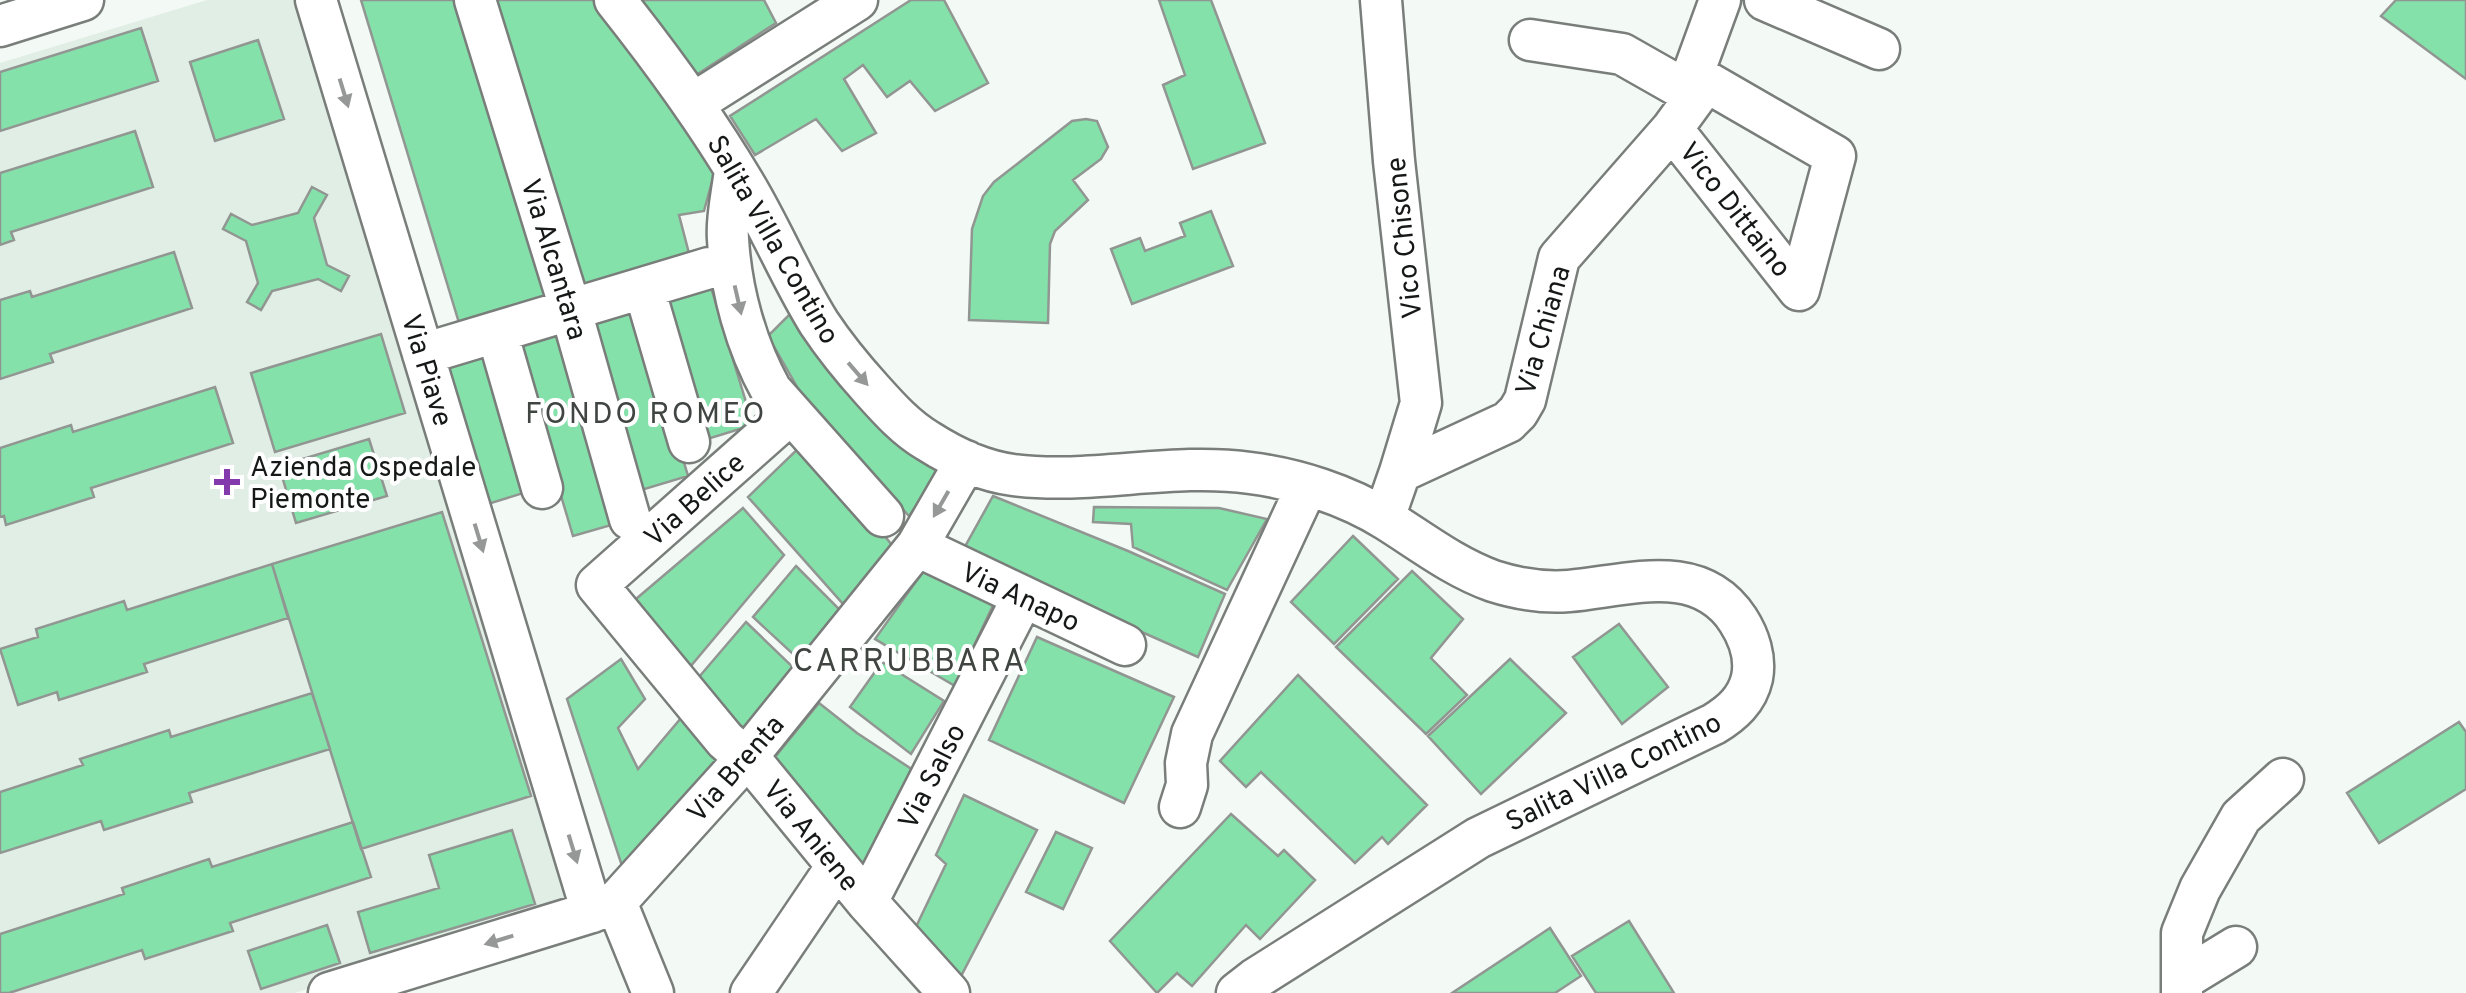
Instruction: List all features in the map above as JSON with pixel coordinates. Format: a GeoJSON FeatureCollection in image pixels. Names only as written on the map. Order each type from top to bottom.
{"type":"FeatureCollection","features":[{"type":"Feature","properties":{"kind":"street"},"geometry":{"type":"LineString","coordinates":[[0,26],[84,0]]}},
{"type":"Feature","properties":{"kind":"street","name":"Via Piave"},"geometry":{"type":"LineString","coordinates":[[316,0],[423,354],[604,907],[653,993]]}},
{"type":"Feature","properties":{"kind":"street","name":"Via Alcantara"},"geometry":{"type":"LineString","coordinates":[[475,0],[571,311],[630,520]]}},
{"type":"Feature","properties":{"kind":"street","name":"Salita Villa Contino"},"geometry":{"type":"LineString","coordinates":[[615,0],[694,103],[736,169],[810,308],[840,354],[910,429],[929,442],[966,461],[1011,474],[1212,470],[1271,475],[1359,505],[1466,570],[1518,588],[1565,591],[1663,580],[1690,583],[1715,596],[1734,613],[1747,633],[1753,658],[1752,679],[1744,699],[1730,714],[1478,838],[1237,993]]}},
{"type":"Feature","properties":{"kind":"street"},"geometry":{"type":"LineString","coordinates":[[694,103],[857,0]]}},
{"type":"Feature","properties":{"kind":"street","name":"Vico Chisone"},"geometry":{"type":"LineString","coordinates":[[1381,0],[1394,162],[1421,403],[1400,472]]}},
{"type":"Feature","properties":{"kind":"street","name":"Via Chiana"},"geometry":{"type":"LineString","coordinates":[[1400,472],[1508,422],[1518,412],[1525,400],[1559,258],[1672,129],[1694,85],[1720,0]]}},
{"type":"Feature","properties":{"kind":"street"},"geometry":{"type":"LineString","coordinates":[[1766,0],[1880,49]]}},
{"type":"Feature","properties":{"kind":"street"},"geometry":{"type":"LineString","coordinates":[[1530,40],[1622,54],[1694,85]]}},
{"type":"Feature","properties":{"kind":"street","name":"Vico Dittaino"},"geometry":{"type":"LineString","coordinates":[[1672,129],[1799,290],[1835,156],[1694,85]]}},
{"type":"Feature","properties":{"kind":"street"},"geometry":{"type":"LineString","coordinates":[[736,169],[727,236],[748,343],[772,390],[883,516]]}},
{"type":"Feature","properties":{"kind":"street"},"geometry":{"type":"LineString","coordinates":[[423,354],[710,268]]}},
{"type":"Feature","properties":{"kind":"street"},"geometry":{"type":"LineString","coordinates":[[644,288],[688,442]]}},
{"type":"Feature","properties":{"kind":"street"},"geometry":{"type":"LineString","coordinates":[[497,332],[542,488]]}},
{"type":"Feature","properties":{"kind":"street","name":"Via Belice"},"geometry":{"type":"LineString","coordinates":[[597,585],[791,413]]}},
{"type":"Feature","properties":{"kind":"street","name":"Via Brenta"},"geometry":{"type":"LineString","coordinates":[[604,907],[746,758],[917,546],[966,461]]}},
{"type":"Feature","properties":{"kind":"street"},"geometry":{"type":"LineString","coordinates":[[1384,518],[1400,472]]}},
{"type":"Feature","properties":{"kind":"street"},"geometry":{"type":"LineString","coordinates":[[1180,807],[1187,785],[1186,763],[1192,734],[1307,486]]}},
{"type":"Feature","properties":{"kind":"street","name":"Via Anapo"},"geometry":{"type":"LineString","coordinates":[[917,546],[1124,645]]}},
{"type":"Feature","properties":{"kind":"street","name":"Via Aniene"},"geometry":{"type":"LineString","coordinates":[[597,585],[724,740],[758,768],[867,902],[949,993]]}},
{"type":"Feature","properties":{"kind":"street","name":"Via Salso"},"geometry":{"type":"LineString","coordinates":[[867,902],[1022,597]]}},
{"type":"Feature","properties":{"kind":"street"},"geometry":{"type":"LineString","coordinates":[[2182,987],[2182,933],[2200,889],[2241,817],[2282,779]]}},
{"type":"Feature","properties":{"kind":"street"},"geometry":{"type":"LineString","coordinates":[[751,993],[837,866]]}},
{"type":"Feature","properties":{"kind":"street"},"geometry":{"type":"LineString","coordinates":[[329,993],[604,907]]}},
{"type":"Feature","properties":{"kind":"street"},"geometry":{"type":"LineString","coordinates":[[2182,987],[2236,947]]}},
{"type":"Feature","properties":{"kind":"shaded area","name":"Azienda Ospedale Piemonte"},"geometry":{"type":"Polygon","coordinates":[[[207,0],[315,0],[577,902],[295,993],[0,993],[0,63],[207,0]]]}},
{"type":"Feature","properties":{"kind":"building"},"geometry":{"type":"Polygon","coordinates":[[[361,0],[471,0],[566,301],[463,336],[361,0]]]}},
{"type":"Feature","properties":{"kind":"building"},"geometry":{"type":"Polygon","coordinates":[[[486,0],[593,0],[706,148],[714,174],[704,211],[679,215],[691,261],[577,289],[486,0]]]}},
{"type":"Feature","properties":{"kind":"building"},"geometry":{"type":"Polygon","coordinates":[[[638,0],[764,0],[776,23],[690,79],[638,0]]]}},
{"type":"Feature","properties":{"kind":"building"},"geometry":{"type":"Polygon","coordinates":[[[911,0],[944,0],[988,83],[935,111],[910,81],[887,97],[863,65],[844,79],[876,133],[842,151],[816,119],[755,155],[730,116],[911,0]]]}},
{"type":"Feature","properties":{"kind":"building"},"geometry":{"type":"Polygon","coordinates":[[[1159,0],[1211,0],[1265,143],[1193,169],[1163,85],[1185,75],[1159,0]]]}},
{"type":"Feature","properties":{"kind":"building"},"geometry":{"type":"Polygon","coordinates":[[[2396,0],[2466,0],[2466,79],[2381,16],[2396,0]]]}},
{"type":"Feature","properties":{"kind":"building"},"geometry":{"type":"Polygon","coordinates":[[[141,28],[158,81],[0,131],[0,72],[141,28]]]}},
{"type":"Feature","properties":{"kind":"building"},"geometry":{"type":"Polygon","coordinates":[[[258,40],[284,119],[215,141],[190,62],[258,40]]]}},
{"type":"Feature","properties":{"kind":"building"},"geometry":{"type":"Polygon","coordinates":[[[1072,121],[1097,121],[1108,147],[1101,159],[1073,180],[1088,200],[1055,231],[1050,244],[1048,323],[969,320],[972,229],[983,196],[994,182],[1072,121]]]}},
{"type":"Feature","properties":{"kind":"building"},"geometry":{"type":"Polygon","coordinates":[[[135,131],[153,187],[11,232],[14,240],[0,245],[0,173],[135,131]]]}},
{"type":"Feature","properties":{"kind":"building"},"geometry":{"type":"Polygon","coordinates":[[[312,187],[327,195],[314,218],[327,265],[349,276],[341,291],[318,279],[272,291],[261,310],[247,302],[258,283],[246,241],[223,229],[231,214],[252,225],[298,213],[312,187]]]}},
{"type":"Feature","properties":{"kind":"building"},"geometry":{"type":"Polygon","coordinates":[[[1211,211],[1233,266],[1132,304],[1111,249],[1140,238],[1145,251],[1185,236],[1180,223],[1211,211]]]}},
{"type":"Feature","properties":{"kind":"building"},"geometry":{"type":"Polygon","coordinates":[[[174,252],[192,308],[50,354],[53,362],[0,379],[0,300],[30,291],[32,297],[174,252]]]}},
{"type":"Feature","properties":{"kind":"building"},"geometry":{"type":"Polygon","coordinates":[[[709,281],[753,425],[701,441],[658,296],[709,281]]]}},
{"type":"Feature","properties":{"kind":"building"},"geometry":{"type":"Polygon","coordinates":[[[636,302],[688,476],[638,491],[586,317],[636,302]]]}},
{"type":"Feature","properties":{"kind":"building"},"geometry":{"type":"Polygon","coordinates":[[[795,309],[947,462],[909,516],[808,406],[768,336],[795,309]]]}},
{"type":"Feature","properties":{"kind":"building"},"geometry":{"type":"Polygon","coordinates":[[[562,324],[622,522],[573,536],[514,338],[562,324]]]}},
{"type":"Feature","properties":{"kind":"building"},"geometry":{"type":"Polygon","coordinates":[[[381,334],[405,413],[275,452],[251,373],[381,334]]]}},
{"type":"Feature","properties":{"kind":"building"},"geometry":{"type":"Polygon","coordinates":[[[489,346],[533,490],[488,504],[445,358],[489,346]]]}},
{"type":"Feature","properties":{"kind":"building"},"geometry":{"type":"Polygon","coordinates":[[[215,387],[233,443],[91,488],[94,497],[6,525],[4,516],[0,517],[0,448],[71,425],[73,432],[215,387]]]}},
{"type":"Feature","properties":{"kind":"building"},"geometry":{"type":"Polygon","coordinates":[[[369,439],[387,496],[296,523],[279,466],[369,439]]]}},
{"type":"Feature","properties":{"kind":"building"},"geometry":{"type":"Polygon","coordinates":[[[807,440],[900,555],[852,614],[748,497],[807,440]]]}},
{"type":"Feature","properties":{"kind":"building"},"geometry":{"type":"Polygon","coordinates":[[[993,496],[1225,594],[1198,657],[962,552],[993,496]]]}},
{"type":"Feature","properties":{"kind":"building"},"geometry":{"type":"Polygon","coordinates":[[[1094,507],[1219,508],[1267,519],[1227,590],[1133,547],[1131,524],[1093,522],[1094,507]]]}},
{"type":"Feature","properties":{"kind":"building"},"geometry":{"type":"Polygon","coordinates":[[[743,508],[784,555],[690,667],[636,599],[743,508]]]}},
{"type":"Feature","properties":{"kind":"building"},"geometry":{"type":"Polygon","coordinates":[[[442,512],[531,796],[361,849],[272,564],[442,512]]]}},
{"type":"Feature","properties":{"kind":"building"},"geometry":{"type":"Polygon","coordinates":[[[1353,536],[1398,579],[1334,644],[1291,602],[1353,536]]]}},
{"type":"Feature","properties":{"kind":"building"},"geometry":{"type":"Polygon","coordinates":[[[272,564],[288,618],[144,664],[147,672],[59,700],[57,692],[18,705],[0,649],[38,637],[36,629],[124,601],[127,610],[272,564]]]}},
{"type":"Feature","properties":{"kind":"building"},"geometry":{"type":"Polygon","coordinates":[[[796,566],[847,617],[807,667],[753,617],[796,566]]]}},
{"type":"Feature","properties":{"kind":"building"},"geometry":{"type":"Polygon","coordinates":[[[927,566],[996,599],[955,686],[875,639],[927,566]]]}},
{"type":"Feature","properties":{"kind":"building"},"geometry":{"type":"Polygon","coordinates":[[[1412,571],[1463,619],[1431,658],[1467,695],[1426,734],[1336,647],[1412,571]]]}},
{"type":"Feature","properties":{"kind":"building"},"geometry":{"type":"Polygon","coordinates":[[[746,622],[799,673],[746,737],[699,677],[746,622]]]}},
{"type":"Feature","properties":{"kind":"building"},"geometry":{"type":"Polygon","coordinates":[[[1619,624],[1668,687],[1622,724],[1573,657],[1619,624]]]}},
{"type":"Feature","properties":{"kind":"building"},"geometry":{"type":"Polygon","coordinates":[[[1037,637],[1174,697],[1124,803],[989,740],[1037,637]]]}},
{"type":"Feature","properties":{"kind":"building"},"geometry":{"type":"Polygon","coordinates":[[[621,659],[645,699],[618,728],[638,769],[687,711],[728,760],[623,869],[567,699],[621,659]]]}},
{"type":"Feature","properties":{"kind":"building"},"geometry":{"type":"Polygon","coordinates":[[[1510,659],[1566,713],[1481,794],[1428,736],[1510,659]]]}},
{"type":"Feature","properties":{"kind":"building"},"geometry":{"type":"Polygon","coordinates":[[[882,662],[944,701],[911,754],[850,707],[882,662]]]}},
{"type":"Feature","properties":{"kind":"building"},"geometry":{"type":"Polygon","coordinates":[[[1298,675],[1427,805],[1388,844],[1382,837],[1355,863],[1261,772],[1246,787],[1220,761],[1298,675]]]}},
{"type":"Feature","properties":{"kind":"building"},"geometry":{"type":"Polygon","coordinates":[[[312,693],[330,749],[189,793],[192,802],[104,830],[101,821],[0,853],[0,792],[83,765],[80,759],[169,730],[171,737],[312,693]]]}},
{"type":"Feature","properties":{"kind":"building"},"geometry":{"type":"Polygon","coordinates":[[[819,703],[916,772],[867,876],[775,757],[819,703]]]}},
{"type":"Feature","properties":{"kind":"building"},"geometry":{"type":"Polygon","coordinates":[[[2459,722],[2466,732],[2466,789],[2379,843],[2347,793],[2459,722]]]}},
{"type":"Feature","properties":{"kind":"building"},"geometry":{"type":"Polygon","coordinates":[[[964,795],[1037,830],[959,980],[914,931],[946,864],[936,855],[964,795]]]}},
{"type":"Feature","properties":{"kind":"building"},"geometry":{"type":"Polygon","coordinates":[[[1231,814],[1278,856],[1284,850],[1315,880],[1260,939],[1246,925],[1192,986],[1177,973],[1157,993],[1110,941],[1231,814]]]}},
{"type":"Feature","properties":{"kind":"building"},"geometry":{"type":"Polygon","coordinates":[[[353,822],[371,877],[230,923],[233,931],[145,959],[142,950],[0,993],[0,934],[124,894],[122,888],[209,859],[212,867],[353,822]]]}},
{"type":"Feature","properties":{"kind":"building"},"geometry":{"type":"Polygon","coordinates":[[[512,830],[535,904],[370,953],[358,912],[439,888],[429,855],[512,830]]]}},
{"type":"Feature","properties":{"kind":"building"},"geometry":{"type":"Polygon","coordinates":[[[1056,832],[1092,848],[1063,909],[1026,892],[1056,832]]]}},
{"type":"Feature","properties":{"kind":"building"},"geometry":{"type":"Polygon","coordinates":[[[1629,921],[1674,993],[1596,993],[1572,956],[1629,921]]]}},
{"type":"Feature","properties":{"kind":"building"},"geometry":{"type":"Polygon","coordinates":[[[327,925],[340,963],[261,989],[248,951],[327,925]]]}},
{"type":"Feature","properties":{"kind":"building"},"geometry":{"type":"Polygon","coordinates":[[[1550,928],[1581,976],[1555,993],[1452,993],[1550,928]]]}},
{"type":"Feature","properties":{"kind":"place","name":"Azienda Ospedale Piemonte"},"geometry":{"type":"Point","coordinates":[227,482]}},
{"type":"Feature","properties":{"kind":"district","name":"FONDO ROMEO"},"geometry":{"type":"Point","coordinates":[646,413]}},
{"type":"Feature","properties":{"kind":"district","name":"CARRUBBARA"},"geometry":{"type":"Point","coordinates":[910,660]}}]}
